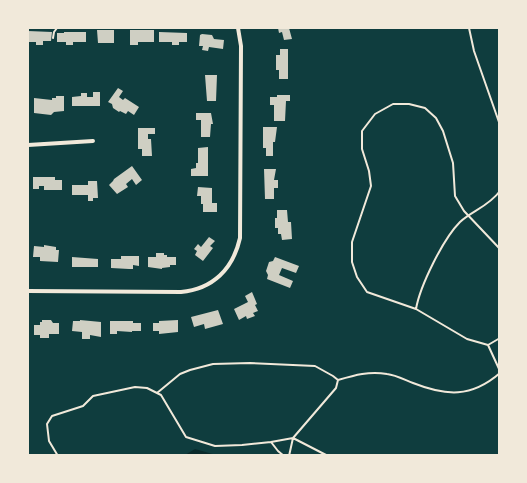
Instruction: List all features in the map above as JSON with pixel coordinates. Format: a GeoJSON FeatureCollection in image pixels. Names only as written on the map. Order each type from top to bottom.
{"type":"FeatureCollection","features":[{"type":"Feature","properties":{"kind":"street"},"geometry":{"type":"LineString","coordinates":[[28,291],[181,292],[198,289],[214,282],[224,273],[237,250],[240,238],[241,46],[238,28]]}},
{"type":"Feature","properties":{"kind":"street"},"geometry":{"type":"LineString","coordinates":[[28,145],[93,141]]}},
{"type":"Feature","properties":{"kind":"lane"},"geometry":{"type":"LineString","coordinates":[[53,38],[57,28]]}},
{"type":"Feature","properties":{"kind":"lane"},"geometry":{"type":"LineString","coordinates":[[469,28],[474,51],[500,125]]}},
{"type":"Feature","properties":{"kind":"lane"},"geometry":{"type":"LineString","coordinates":[[500,249],[469,216],[455,196],[453,163],[443,131],[436,118],[425,108],[409,104],[393,104],[375,114],[362,130],[362,149],[369,171],[371,186],[352,242],[352,262],[357,277],[367,292],[416,308],[467,339],[488,345],[500,338]]}},
{"type":"Feature","properties":{"kind":"lane"},"geometry":{"type":"LineString","coordinates":[[416,308],[418,296],[445,242],[460,222],[486,206],[500,191]]}},
{"type":"Feature","properties":{"kind":"lane"},"geometry":{"type":"LineString","coordinates":[[338,380],[362,372],[388,374],[440,392],[457,394],[476,390],[500,372],[488,345]]}},
{"type":"Feature","properties":{"kind":"lane"},"geometry":{"type":"LineString","coordinates":[[157,393],[180,374],[213,364],[250,363],[315,366],[338,380]]}},
{"type":"Feature","properties":{"kind":"lane"},"geometry":{"type":"LineString","coordinates":[[288,456],[293,438],[336,388],[338,380]]}},
{"type":"Feature","properties":{"kind":"lane"},"geometry":{"type":"LineString","coordinates":[[58,456],[49,441],[47,424],[52,416],[62,411],[83,406],[93,396],[135,386],[147,388],[161,395],[186,436],[215,446],[242,445],[293,438],[328,456]]}},
{"type":"Feature","properties":{"kind":"lane"},"geometry":{"type":"LineString","coordinates":[[271,442],[284,456]]}},
{"type":"Feature","properties":{"kind":"water"},"geometry":{"type":"Polygon","coordinates":[[[195,449],[216,455],[185,455],[195,449]]]}},
{"type":"Feature","properties":{"kind":"building"},"geometry":{"type":"Polygon","coordinates":[[[278,28],[289,28],[292,39],[284,40],[282,32],[279,33],[278,28]]]}},
{"type":"Feature","properties":{"kind":"building"},"geometry":{"type":"Polygon","coordinates":[[[97,30],[114,30],[114,43],[98,43],[97,30]]]}},
{"type":"Feature","properties":{"kind":"building"},"geometry":{"type":"Polygon","coordinates":[[[130,30],[154,30],[154,42],[138,42],[138,45],[130,45],[130,30]]]}},
{"type":"Feature","properties":{"kind":"building"},"geometry":{"type":"Polygon","coordinates":[[[28,31],[52,32],[51,41],[43,41],[43,45],[36,45],[36,42],[28,42],[28,31]]]}},
{"type":"Feature","properties":{"kind":"building"},"geometry":{"type":"Polygon","coordinates":[[[86,32],[86,42],[73,42],[73,45],[66,45],[66,42],[57,42],[57,33],[86,32]]]}},
{"type":"Feature","properties":{"kind":"building"},"geometry":{"type":"Polygon","coordinates":[[[159,32],[187,33],[187,42],[179,42],[179,45],[172,45],[172,42],[159,42],[159,32]]]}},
{"type":"Feature","properties":{"kind":"building"},"geometry":{"type":"Polygon","coordinates":[[[200,35],[212,35],[214,39],[224,40],[223,49],[209,47],[208,51],[202,50],[203,46],[199,46],[200,35]]]}},
{"type":"Feature","properties":{"kind":"building"},"geometry":{"type":"Polygon","coordinates":[[[280,49],[288,49],[288,79],[279,79],[279,70],[276,70],[276,55],[280,55],[280,49]]]}},
{"type":"Feature","properties":{"kind":"building"},"geometry":{"type":"Polygon","coordinates":[[[205,75],[217,75],[216,101],[207,101],[205,75]]]}},
{"type":"Feature","properties":{"kind":"building"},"geometry":{"type":"Polygon","coordinates":[[[118,88],[123,91],[119,97],[123,100],[125,98],[139,107],[134,115],[128,111],[126,114],[119,112],[108,102],[118,88]]]}},
{"type":"Feature","properties":{"kind":"building"},"geometry":{"type":"Polygon","coordinates":[[[93,92],[100,92],[100,106],[72,106],[72,97],[81,96],[81,93],[87,93],[87,97],[93,97],[93,92]]]}},
{"type":"Feature","properties":{"kind":"building"},"geometry":{"type":"Polygon","coordinates":[[[277,95],[290,95],[290,101],[286,101],[285,121],[274,121],[274,105],[270,105],[270,97],[277,97],[277,95]]]}},
{"type":"Feature","properties":{"kind":"building"},"geometry":{"type":"Polygon","coordinates":[[[56,96],[64,96],[64,111],[54,112],[51,115],[34,113],[34,98],[52,100],[56,96]]]}},
{"type":"Feature","properties":{"kind":"building"},"geometry":{"type":"Polygon","coordinates":[[[196,113],[211,113],[213,124],[211,124],[210,137],[201,137],[201,120],[196,120],[196,113]]]}},
{"type":"Feature","properties":{"kind":"building"},"geometry":{"type":"Polygon","coordinates":[[[263,127],[277,127],[275,142],[273,142],[273,156],[266,156],[266,148],[263,148],[263,127]]]}},
{"type":"Feature","properties":{"kind":"building"},"geometry":{"type":"Polygon","coordinates":[[[138,128],[155,128],[155,134],[148,134],[148,139],[151,139],[152,156],[142,156],[142,149],[138,149],[138,128]]]}},
{"type":"Feature","properties":{"kind":"building"},"geometry":{"type":"Polygon","coordinates":[[[208,147],[208,176],[191,176],[191,169],[196,168],[196,163],[198,163],[198,148],[208,147]]]}},
{"type":"Feature","properties":{"kind":"building"},"geometry":{"type":"Polygon","coordinates":[[[132,166],[142,180],[136,185],[132,179],[126,184],[128,187],[117,194],[109,185],[132,166]]]}},
{"type":"Feature","properties":{"kind":"building"},"geometry":{"type":"Polygon","coordinates":[[[264,169],[276,169],[274,180],[278,180],[278,188],[274,188],[274,199],[265,199],[264,169]]]}},
{"type":"Feature","properties":{"kind":"building"},"geometry":{"type":"Polygon","coordinates":[[[33,177],[55,177],[55,180],[62,180],[62,190],[44,190],[44,186],[39,186],[39,189],[33,189],[33,177]]]}},
{"type":"Feature","properties":{"kind":"building"},"geometry":{"type":"Polygon","coordinates":[[[88,181],[97,181],[98,198],[88,201],[88,195],[72,195],[72,185],[88,185],[88,181]]]}},
{"type":"Feature","properties":{"kind":"building"},"geometry":{"type":"Polygon","coordinates":[[[198,187],[212,188],[212,203],[217,203],[217,212],[203,212],[201,196],[197,196],[198,187]]]}},
{"type":"Feature","properties":{"kind":"building"},"geometry":{"type":"Polygon","coordinates":[[[277,210],[287,210],[288,222],[291,222],[292,239],[282,240],[281,234],[278,234],[278,228],[275,228],[277,210]]]}},
{"type":"Feature","properties":{"kind":"building"},"geometry":{"type":"Polygon","coordinates":[[[209,237],[215,241],[210,246],[213,248],[203,261],[195,255],[197,251],[194,249],[198,244],[201,247],[209,237]]]}},
{"type":"Feature","properties":{"kind":"building"},"geometry":{"type":"Polygon","coordinates":[[[44,245],[56,247],[56,250],[59,250],[58,262],[40,261],[40,257],[33,257],[34,246],[44,247],[44,245]]]}},
{"type":"Feature","properties":{"kind":"building"},"geometry":{"type":"Polygon","coordinates":[[[156,253],[164,253],[167,257],[176,257],[176,265],[170,265],[170,267],[162,269],[148,267],[148,257],[156,257],[156,253]]]}},
{"type":"Feature","properties":{"kind":"building"},"geometry":{"type":"Polygon","coordinates":[[[121,256],[139,256],[139,266],[133,265],[133,269],[111,268],[111,259],[121,259],[121,256]]]}},
{"type":"Feature","properties":{"kind":"building"},"geometry":{"type":"Polygon","coordinates":[[[72,257],[98,259],[98,267],[72,267],[72,257]]]}},
{"type":"Feature","properties":{"kind":"building"},"geometry":{"type":"Polygon","coordinates":[[[275,257],[299,266],[296,273],[282,268],[279,275],[293,281],[290,288],[267,279],[266,271],[269,262],[273,261],[275,257]]]}},
{"type":"Feature","properties":{"kind":"building"},"geometry":{"type":"Polygon","coordinates":[[[252,292],[258,311],[253,313],[255,316],[247,319],[246,316],[239,320],[234,309],[248,302],[245,296],[252,292]]]}},
{"type":"Feature","properties":{"kind":"building"},"geometry":{"type":"Polygon","coordinates":[[[218,310],[223,324],[205,329],[204,324],[194,327],[191,317],[218,310]]]}},
{"type":"Feature","properties":{"kind":"building"},"geometry":{"type":"Polygon","coordinates":[[[42,320],[51,320],[53,323],[59,323],[59,334],[49,334],[49,338],[40,338],[40,335],[34,335],[34,325],[40,325],[42,320]]]}},
{"type":"Feature","properties":{"kind":"building"},"geometry":{"type":"Polygon","coordinates":[[[178,320],[178,332],[159,334],[159,331],[153,331],[153,323],[178,320]]]}},
{"type":"Feature","properties":{"kind":"building"},"geometry":{"type":"Polygon","coordinates":[[[73,321],[101,322],[101,337],[90,335],[90,339],[82,339],[82,332],[72,331],[73,321]]]}},
{"type":"Feature","properties":{"kind":"building"},"geometry":{"type":"Polygon","coordinates":[[[110,321],[141,323],[141,331],[117,331],[117,334],[110,334],[110,321]]]}}]}
